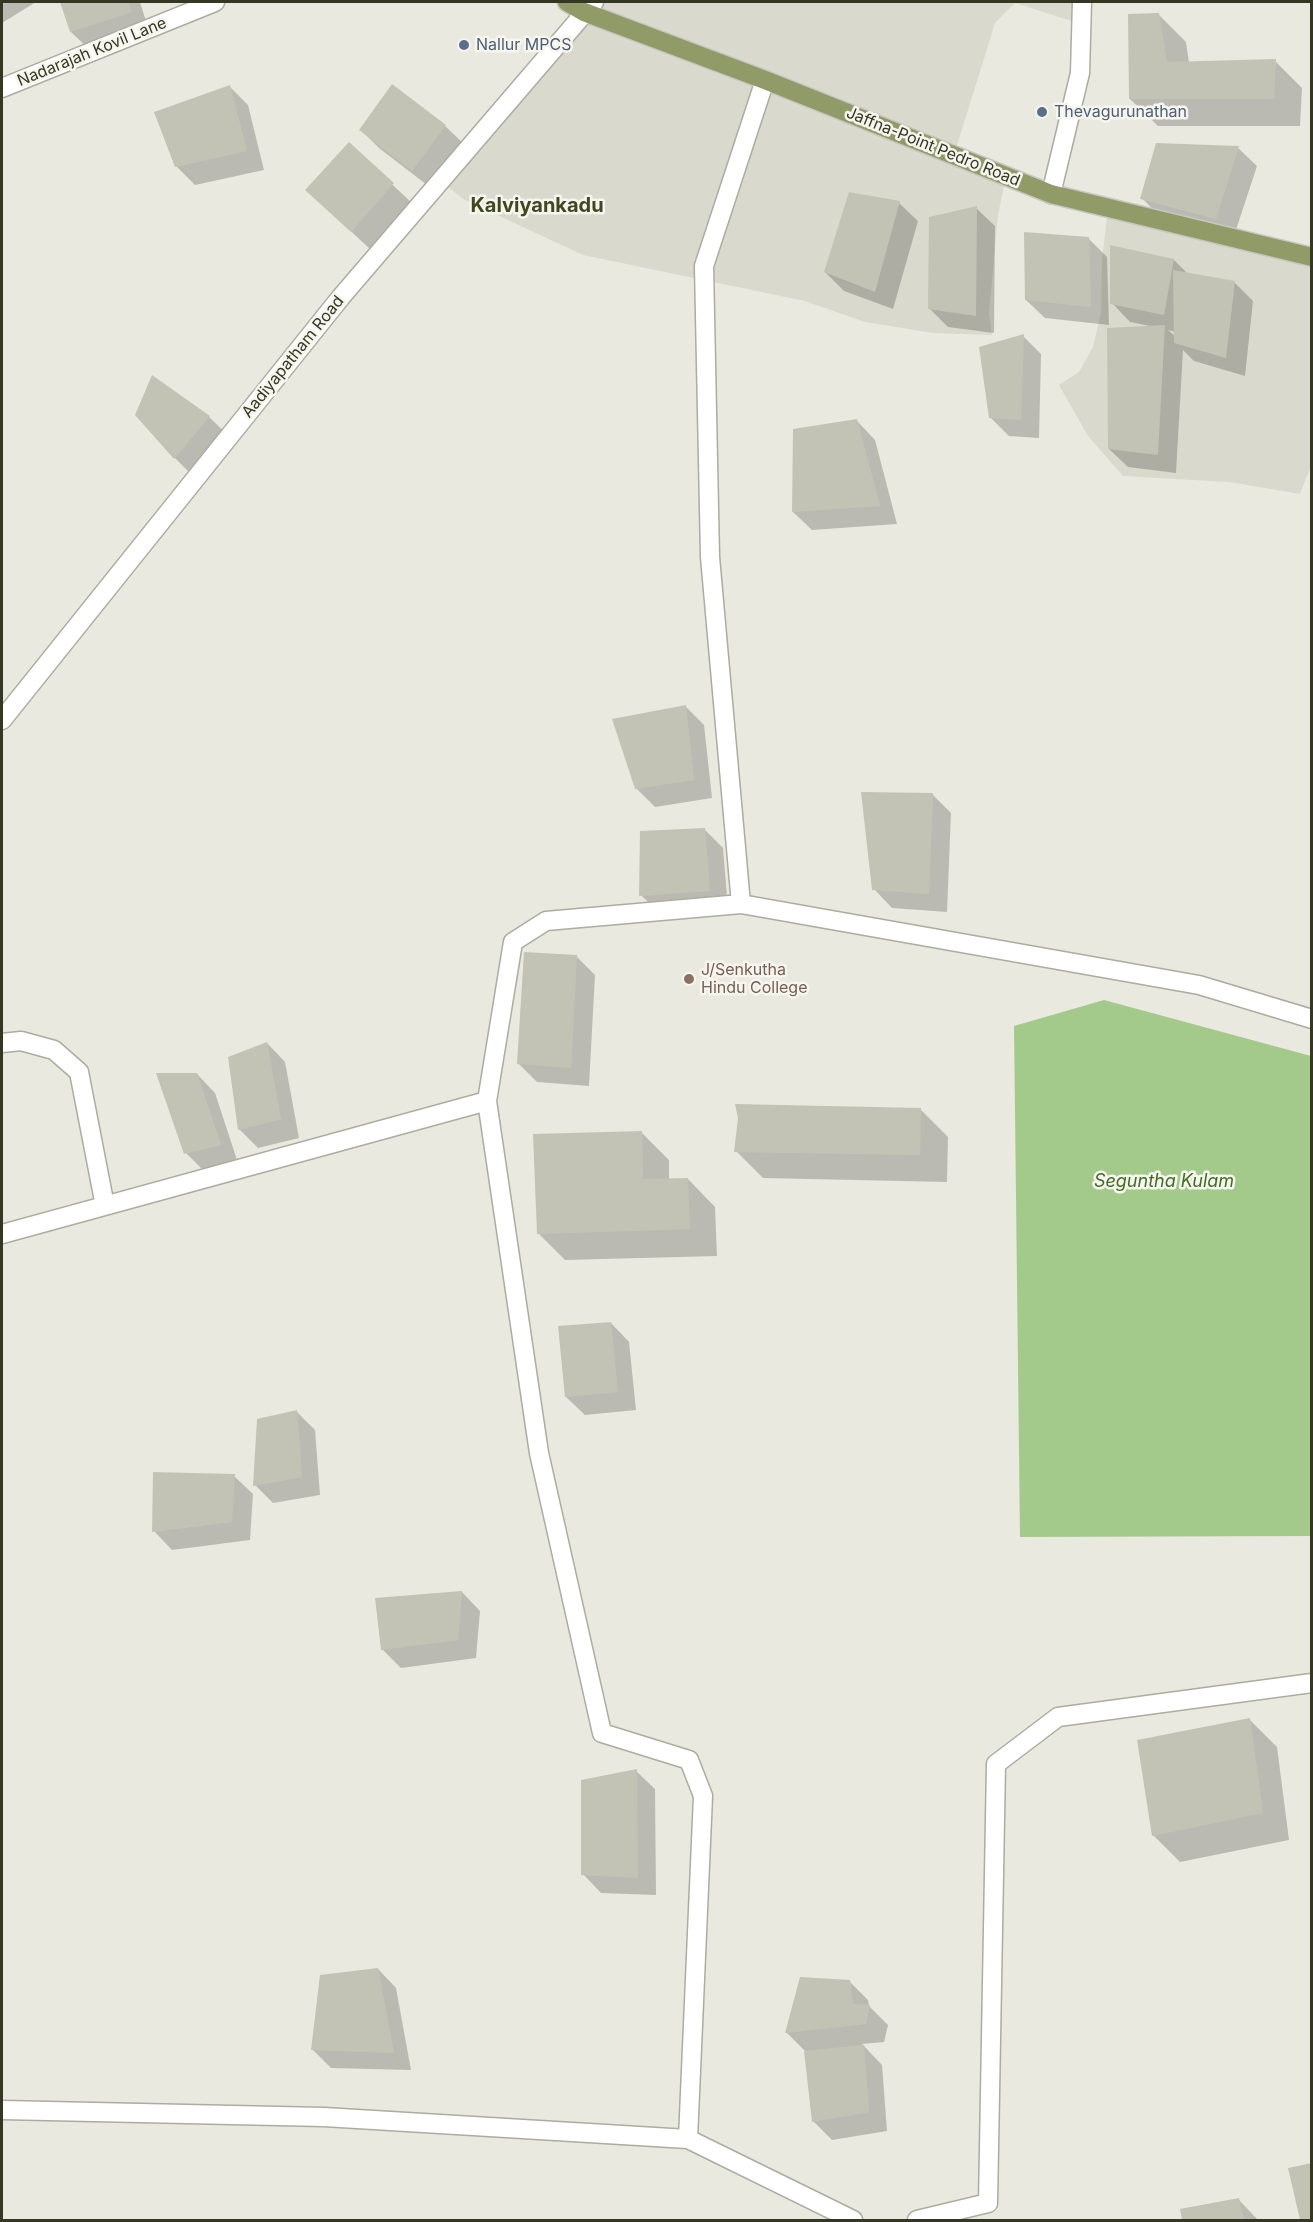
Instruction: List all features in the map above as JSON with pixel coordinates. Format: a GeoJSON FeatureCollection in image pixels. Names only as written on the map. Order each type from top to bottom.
{"type":"FeatureCollection","features":[{"type":"Feature","properties":{"kind":"main road","name":"Jaffna-Point Pedro Road"},"geometry":{"type":"LineString","coordinates":[[567,2],[589,7],[1051,194],[1311,257]]}},
{"type":"Feature","properties":{"kind":"street","name":"Nadarajah Kovil Lane"},"geometry":{"type":"LineString","coordinates":[[2,88],[215,2]]}},
{"type":"Feature","properties":{"kind":"street"},"geometry":{"type":"LineString","coordinates":[[1051,194],[1080,73],[1082,2]]}},
{"type":"Feature","properties":{"kind":"street","name":"Aadiyapatham Road"},"geometry":{"type":"LineString","coordinates":[[2,720],[341,297],[589,7]]}},
{"type":"Feature","properties":{"kind":"street"},"geometry":{"type":"LineString","coordinates":[[741,904],[710,557],[704,266],[765,80]]}},
{"type":"Feature","properties":{"kind":"street"},"geometry":{"type":"LineString","coordinates":[[688,2139],[703,1796],[689,1760],[602,1733],[539,1453],[487,1101],[513,942],[546,921],[741,904],[1199,985],[1311,1019]]}},
{"type":"Feature","properties":{"kind":"street"},"geometry":{"type":"LineString","coordinates":[[2,1043],[21,1041],[54,1050],[79,1072],[105,1206]]}},
{"type":"Feature","properties":{"kind":"street"},"geometry":{"type":"LineString","coordinates":[[2,1234],[487,1101]]}},
{"type":"Feature","properties":{"kind":"street"},"geometry":{"type":"LineString","coordinates":[[917,2220],[988,2203],[996,1764],[1058,1717],[1311,1683]]}},
{"type":"Feature","properties":{"kind":"street"},"geometry":{"type":"LineString","coordinates":[[2,2110],[324,2117],[688,2139],[853,2220]]}},
{"type":"Feature","properties":{"kind":"shaded area"},"geometry":{"type":"Polygon","coordinates":[[[594,2],[1082,2],[1081,24],[1015,3],[995,23],[954,155],[1006,176],[998,215],[989,314],[992,335],[933,333],[865,322],[805,301],[583,255],[463,199],[441,181],[594,2]]]}},
{"type":"Feature","properties":{"kind":"shaded area"},"geometry":{"type":"Polygon","coordinates":[[[1108,208],[1311,257],[1311,466],[1300,494],[1229,482],[1123,476],[1088,436],[1059,385],[1079,372],[1093,347],[1101,313],[1102,261],[1108,208]]]}},
{"type":"Feature","properties":{"kind":"water","name":"Seguntha Kulam"},"geometry":{"type":"Polygon","coordinates":[[[1104,1000],[1311,1056],[1311,1536],[1020,1537],[1014,1026],[1104,1000]]]}},
{"type":"Feature","properties":{"kind":"building"},"geometry":{"type":"Polygon","coordinates":[[[60,2],[128,2],[132,12],[70,32],[60,2]]]}},
{"type":"Feature","properties":{"kind":"building"},"geometry":{"type":"Polygon","coordinates":[[[1159,13],[1167,62],[1276,59],[1274,99],[1129,99],[1128,14],[1159,13]]]}},
{"type":"Feature","properties":{"kind":"building"},"geometry":{"type":"Polygon","coordinates":[[[392,84],[446,125],[412,171],[359,130],[392,84]]]}},
{"type":"Feature","properties":{"kind":"building"},"geometry":{"type":"Polygon","coordinates":[[[230,85],[247,151],[175,167],[154,112],[230,85]]]}},
{"type":"Feature","properties":{"kind":"building"},"geometry":{"type":"Polygon","coordinates":[[[349,142],[394,183],[351,232],[305,190],[349,142]]]}},
{"type":"Feature","properties":{"kind":"building"},"geometry":{"type":"Polygon","coordinates":[[[1156,143],[1239,146],[1216,219],[1140,199],[1156,143]]]}},
{"type":"Feature","properties":{"kind":"building"},"geometry":{"type":"Polygon","coordinates":[[[849,192],[900,201],[875,292],[824,272],[849,192]]]}},
{"type":"Feature","properties":{"kind":"building"},"geometry":{"type":"Polygon","coordinates":[[[977,206],[976,316],[928,309],[929,217],[977,206]]]}},
{"type":"Feature","properties":{"kind":"building"},"geometry":{"type":"Polygon","coordinates":[[[1024,232],[1089,237],[1091,307],[1025,300],[1024,232]]]}},
{"type":"Feature","properties":{"kind":"building"},"geometry":{"type":"Polygon","coordinates":[[[1110,245],[1174,259],[1164,315],[1110,304],[1110,245]]]}},
{"type":"Feature","properties":{"kind":"building"},"geometry":{"type":"Polygon","coordinates":[[[1173,270],[1235,281],[1226,358],[1174,343],[1173,270]]]}},
{"type":"Feature","properties":{"kind":"building"},"geometry":{"type":"Polygon","coordinates":[[[1165,325],[1158,455],[1108,449],[1107,328],[1165,325]]]}},
{"type":"Feature","properties":{"kind":"building"},"geometry":{"type":"Polygon","coordinates":[[[1024,334],[1021,420],[989,418],[979,347],[1024,334]]]}},
{"type":"Feature","properties":{"kind":"building"},"geometry":{"type":"Polygon","coordinates":[[[152,375],[210,416],[174,459],[135,415],[152,375]]]}},
{"type":"Feature","properties":{"kind":"building"},"geometry":{"type":"Polygon","coordinates":[[[857,419],[880,506],[792,512],[793,429],[857,419]]]}},
{"type":"Feature","properties":{"kind":"building"},"geometry":{"type":"Polygon","coordinates":[[[686,705],[694,780],[635,789],[612,719],[686,705]]]}},
{"type":"Feature","properties":{"kind":"building"},"geometry":{"type":"Polygon","coordinates":[[[861,792],[933,793],[929,894],[872,890],[861,792]]]}},
{"type":"Feature","properties":{"kind":"building"},"geometry":{"type":"Polygon","coordinates":[[[705,828],[710,891],[639,896],[640,831],[705,828]]]}},
{"type":"Feature","properties":{"kind":"building"},"geometry":{"type":"Polygon","coordinates":[[[524,952],[577,955],[571,1068],[517,1064],[524,952]]]}},
{"type":"Feature","properties":{"kind":"building"},"geometry":{"type":"Polygon","coordinates":[[[267,1042],[281,1119],[238,1130],[228,1057],[267,1042]]]}},
{"type":"Feature","properties":{"kind":"building"},"geometry":{"type":"Polygon","coordinates":[[[156,1073],[197,1073],[221,1145],[184,1154],[156,1073]]]}},
{"type":"Feature","properties":{"kind":"building"},"geometry":{"type":"Polygon","coordinates":[[[735,1104],[921,1108],[920,1155],[734,1152],[738,1118],[735,1104]]]}},
{"type":"Feature","properties":{"kind":"building"},"geometry":{"type":"Polygon","coordinates":[[[642,1131],[643,1179],[688,1178],[690,1229],[537,1234],[533,1134],[642,1131]]]}},
{"type":"Feature","properties":{"kind":"building"},"geometry":{"type":"Polygon","coordinates":[[[611,1322],[618,1392],[565,1397],[558,1326],[611,1322]]]}},
{"type":"Feature","properties":{"kind":"building"},"geometry":{"type":"Polygon","coordinates":[[[297,1410],[302,1477],[253,1486],[257,1419],[297,1410]]]}},
{"type":"Feature","properties":{"kind":"building"},"geometry":{"type":"Polygon","coordinates":[[[153,1472],[235,1474],[232,1522],[152,1532],[153,1472]]]}},
{"type":"Feature","properties":{"kind":"building"},"geometry":{"type":"Polygon","coordinates":[[[462,1591],[458,1640],[381,1650],[375,1598],[462,1591]]]}},
{"type":"Feature","properties":{"kind":"building"},"geometry":{"type":"Polygon","coordinates":[[[1250,1718],[1263,1813],[1152,1836],[1137,1740],[1250,1718]]]}},
{"type":"Feature","properties":{"kind":"building"},"geometry":{"type":"Polygon","coordinates":[[[637,1769],[638,1878],[581,1875],[581,1780],[637,1769]]]}},
{"type":"Feature","properties":{"kind":"building"},"geometry":{"type":"Polygon","coordinates":[[[378,1968],[394,2053],[311,2050],[320,1975],[378,1968]]]}},
{"type":"Feature","properties":{"kind":"building"},"geometry":{"type":"Polygon","coordinates":[[[800,1977],[850,1980],[853,2004],[870,2005],[866,2024],[785,2033],[800,1977]]]}},
{"type":"Feature","properties":{"kind":"building"},"geometry":{"type":"Polygon","coordinates":[[[864,2045],[869,2112],[812,2122],[804,2051],[864,2045]]]}},
{"type":"Feature","properties":{"kind":"building"},"geometry":{"type":"Polygon","coordinates":[[[1312,2163],[1312,2220],[1300,2220],[1288,2168],[1312,2163]]]}},
{"type":"Feature","properties":{"kind":"building"},"geometry":{"type":"Polygon","coordinates":[[[1239,2198],[1244,2220],[1182,2220],[1180,2209],[1239,2198]]]}},
{"type":"Feature","properties":{"kind":"place","name":"Nallur MPCS"},"geometry":{"type":"Point","coordinates":[464,45]}},
{"type":"Feature","properties":{"kind":"place","name":"Thevagurunathan"},"geometry":{"type":"Point","coordinates":[1042,112]}},
{"type":"Feature","properties":{"kind":"place","name":"J/Senkutha Hindu College"},"geometry":{"type":"Point","coordinates":[689,979]}},
{"type":"Feature","properties":{"kind":"district","name":"Kalviyankadu"},"geometry":{"type":"Point","coordinates":[537,206]}}]}
